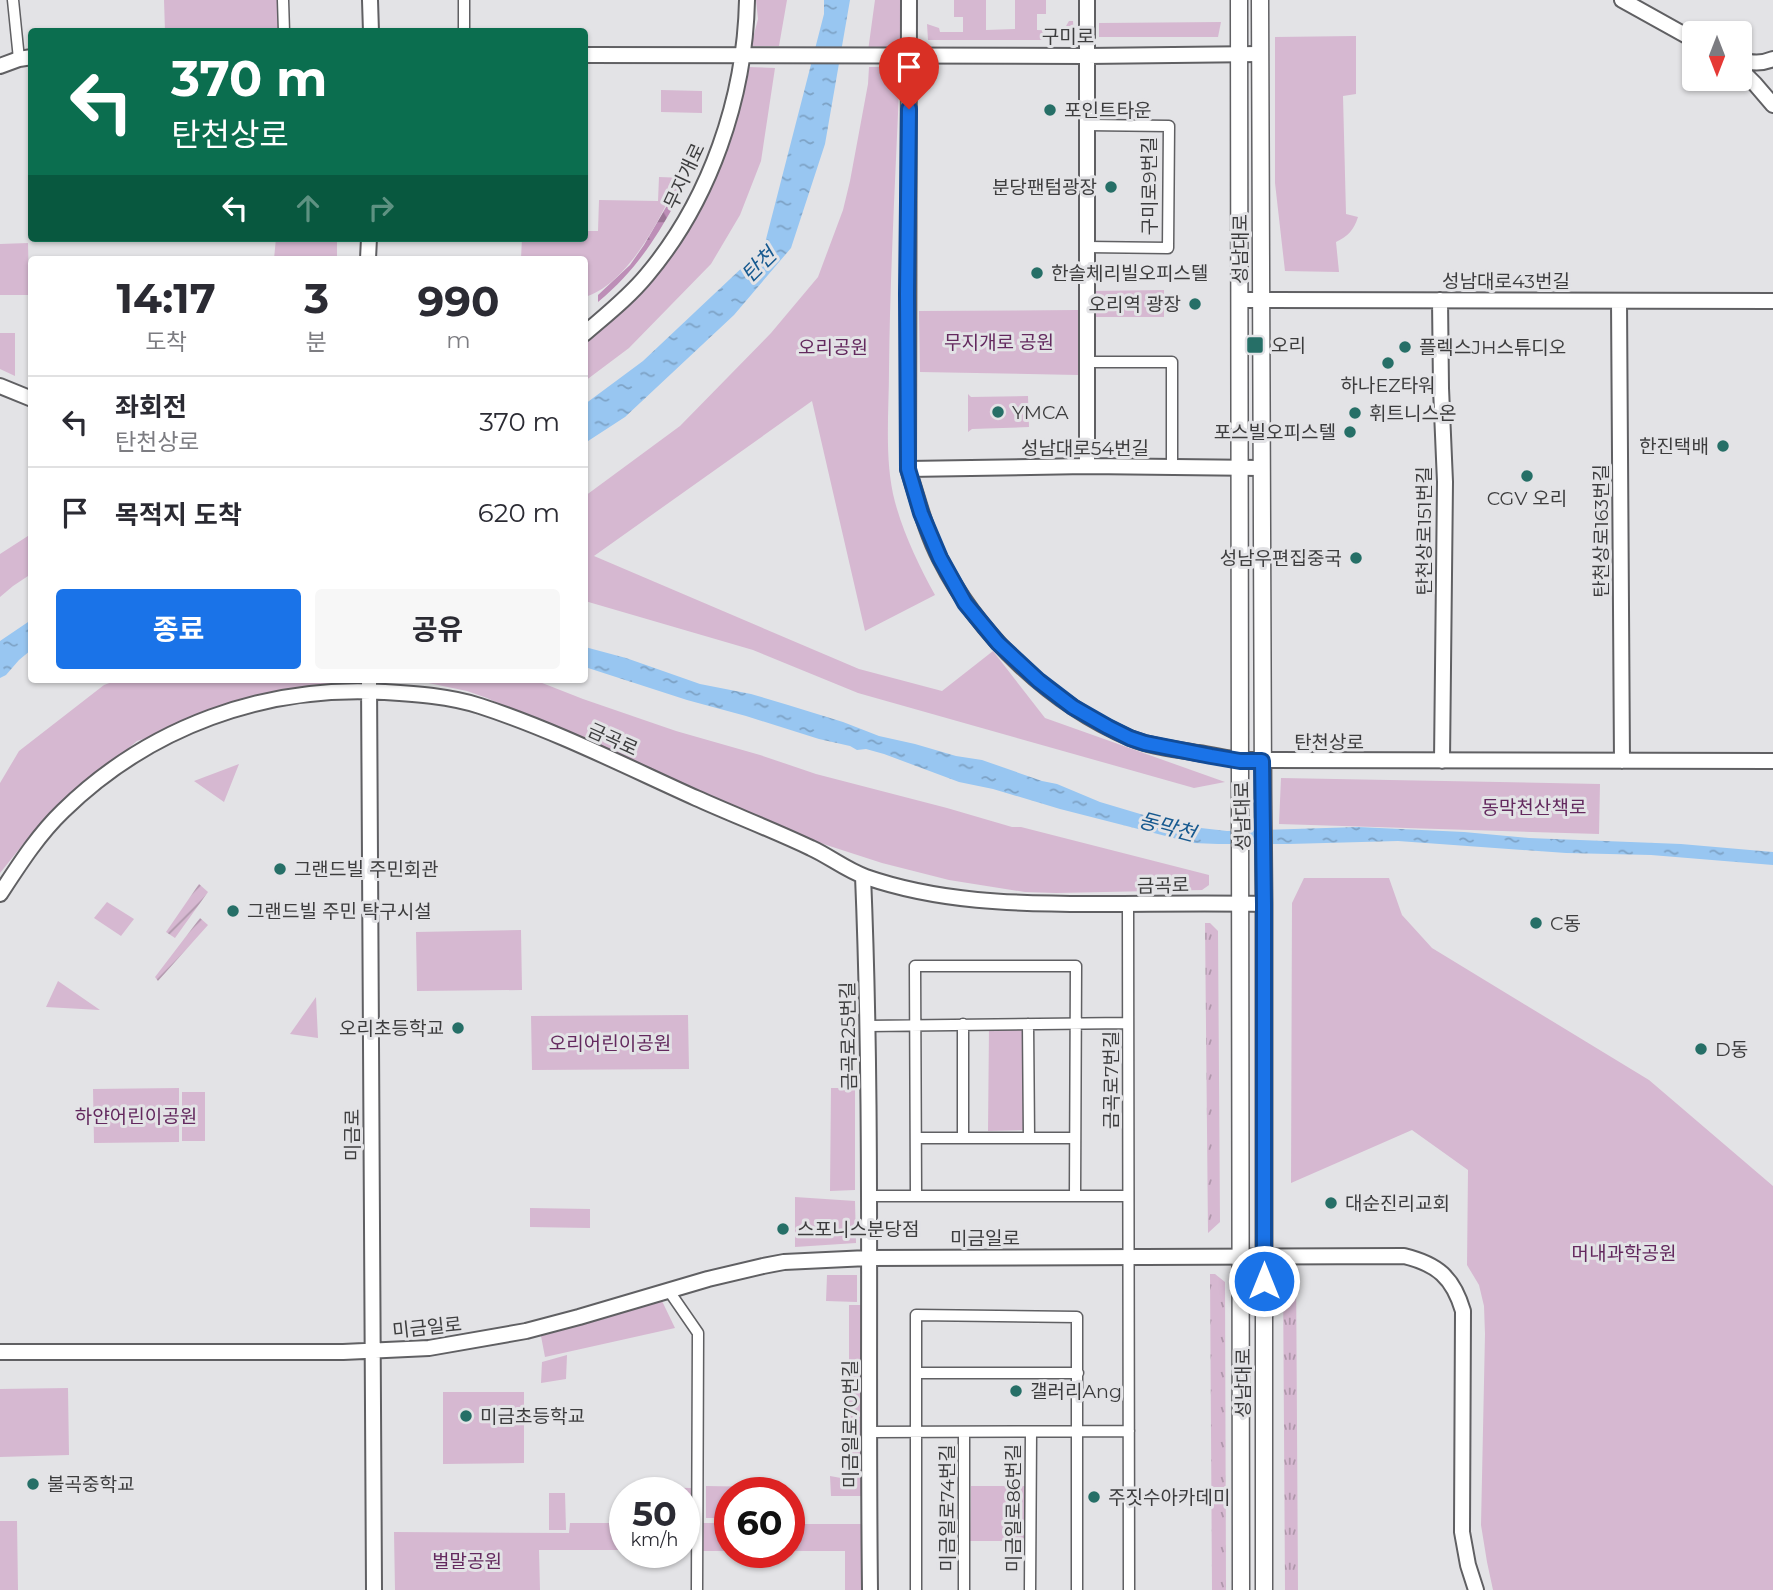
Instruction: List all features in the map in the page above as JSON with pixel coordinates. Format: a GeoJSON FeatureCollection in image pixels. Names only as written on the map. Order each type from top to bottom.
{"type":"FeatureCollection","features":[{"type":"Feature","properties":{"kind":"main road","name":"성남대로"},"geometry":{"type":"LineString","coordinates":[[1240,0],[1241,1590]]}},
{"type":"Feature","properties":{"kind":"main road","name":"성남대로"},"geometry":{"type":"LineString","coordinates":[[1260,0],[1264,1590]]}},
{"type":"Feature","properties":{"kind":"street"},"geometry":{"type":"LineString","coordinates":[[0,66],[25,58],[13,0]]}},
{"type":"Feature","properties":{"kind":"street"},"geometry":{"type":"LineString","coordinates":[[283,0],[284,28]]}},
{"type":"Feature","properties":{"kind":"street"},"geometry":{"type":"LineString","coordinates":[[370,0],[371,28]]}},
{"type":"Feature","properties":{"kind":"street"},"geometry":{"type":"LineString","coordinates":[[464,0],[464,28]]}},
{"type":"Feature","properties":{"kind":"street","name":"무지개로"},"geometry":{"type":"LineString","coordinates":[[588,330],[634,290],[664,253],[690,214],[719,148],[732,105],[743,55],[747,0]]}},
{"type":"Feature","properties":{"kind":"street","name":"탄천상로"},"geometry":{"type":"LineString","coordinates":[[909,0],[908,469],[933,545],[960,594],[998,643],[1039,681],[1073,707],[1130,738],[1240,761],[1773,761]]}},
{"type":"Feature","properties":{"kind":"street"},"geometry":{"type":"LineString","coordinates":[[1087,0],[1087,466]]}},
{"type":"Feature","properties":{"kind":"street"},"geometry":{"type":"LineString","coordinates":[[1622,0],[1682,33]]}},
{"type":"Feature","properties":{"kind":"street","name":"구미로"},"geometry":{"type":"LineString","coordinates":[[743,55],[1260,54]]}},
{"type":"Feature","properties":{"kind":"street"},"geometry":{"type":"LineString","coordinates":[[588,55],[743,55]]}},
{"type":"Feature","properties":{"kind":"street"},"geometry":{"type":"LineString","coordinates":[[1752,63],[1773,59]]}},
{"type":"Feature","properties":{"kind":"street"},"geometry":{"type":"LineString","coordinates":[[1752,81],[1773,105]]}},
{"type":"Feature","properties":{"kind":"street","name":"구미로9번길"},"geometry":{"type":"LineString","coordinates":[[1087,125],[1169,126],[1168,248],[1087,247]]}},
{"type":"Feature","properties":{"kind":"street","name":"성남대로43번길"},"geometry":{"type":"LineString","coordinates":[[1240,300],[1773,302]]}},
{"type":"Feature","properties":{"kind":"street","name":"탄천상로151번길"},"geometry":{"type":"LineString","coordinates":[[1440,300],[1445,482],[1443,761]]}},
{"type":"Feature","properties":{"kind":"street","name":"탄천상로163번길"},"geometry":{"type":"LineString","coordinates":[[1619,301],[1622,761]]}},
{"type":"Feature","properties":{"kind":"street"},"geometry":{"type":"LineString","coordinates":[[1087,362],[1172,362],[1172,466]]}},
{"type":"Feature","properties":{"kind":"street"},"geometry":{"type":"LineString","coordinates":[[0,386],[28,397]]}},
{"type":"Feature","properties":{"kind":"street","name":"성남대로54번길"},"geometry":{"type":"LineString","coordinates":[[908,469],[1087,466],[1261,468]]}},
{"type":"Feature","properties":{"kind":"street","name":"금곡로"},"geometry":{"type":"LineString","coordinates":[[0,894],[29,850],[61,813],[123,761],[160,739],[218,714],[252,705],[369,685],[476,704],[590,750],[812,848],[863,876],[926,892],[995,902],[1264,904]]}},
{"type":"Feature","properties":{"kind":"street","name":"미금로"},"geometry":{"type":"LineString","coordinates":[[369,685],[374,1590]]}},
{"type":"Feature","properties":{"kind":"street","name":"금곡로25번길"},"geometry":{"type":"LineString","coordinates":[[863,876],[868,1258]]}},
{"type":"Feature","properties":{"kind":"street","name":"금곡로7번길"},"geometry":{"type":"LineString","coordinates":[[1128,904],[1129,1590]]}},
{"type":"Feature","properties":{"kind":"street"},"geometry":{"type":"LineString","coordinates":[[916,1196],[915,966],[1076,965],[1075,1196]]}},
{"type":"Feature","properties":{"kind":"street"},"geometry":{"type":"LineString","coordinates":[[867,1026],[1128,1023]]}},
{"type":"Feature","properties":{"kind":"street"},"geometry":{"type":"LineString","coordinates":[[962,1138],[963,1024]]}},
{"type":"Feature","properties":{"kind":"street"},"geometry":{"type":"LineString","coordinates":[[1028,1024],[1029,1138]]}},
{"type":"Feature","properties":{"kind":"street"},"geometry":{"type":"LineString","coordinates":[[916,1138],[1075,1138]]}},
{"type":"Feature","properties":{"kind":"street"},"geometry":{"type":"LineString","coordinates":[[869,1196],[1128,1196]]}},
{"type":"Feature","properties":{"kind":"street","name":"미금일로"},"geometry":{"type":"LineString","coordinates":[[0,1352],[373,1351],[429,1348],[501,1336],[579,1318],[708,1279],[784,1262],[868,1258],[1404,1256],[1420,1260],[1442,1273],[1452,1284],[1463,1311],[1462,1532],[1476,1590]]}},
{"type":"Feature","properties":{"kind":"street","name":"미금일로70번길"},"geometry":{"type":"LineString","coordinates":[[868,1258],[870,1590]]}},
{"type":"Feature","properties":{"kind":"street"},"geometry":{"type":"LineString","coordinates":[[668,1291],[698,1333],[697,1590]]}},
{"type":"Feature","properties":{"kind":"street","name":"미금일로74번길"},"geometry":{"type":"LineString","coordinates":[[916,1590],[916,1315],[1077,1317],[1077,1373]]}},
{"type":"Feature","properties":{"kind":"street"},"geometry":{"type":"LineString","coordinates":[[916,1373],[1077,1373],[1077,1590]]}},
{"type":"Feature","properties":{"kind":"street","name":"미금일로86번길"},"geometry":{"type":"LineString","coordinates":[[1030,1590],[1031,1432],[1129,1431]]}},
{"type":"Feature","properties":{"kind":"street"},"geometry":{"type":"LineString","coordinates":[[869,1432],[916,1432]]}},
{"type":"Feature","properties":{"kind":"street","name":"미금일로74번길"},"geometry":{"type":"LineString","coordinates":[[916,1432],[964,1432],[964,1590]]}},
{"type":"Feature","properties":{"kind":"street"},"geometry":{"type":"LineString","coordinates":[[964,1432],[1031,1432]]}},
{"type":"Feature","properties":{"kind":"green space"},"geometry":{"type":"Polygon","coordinates":[[[164,0],[278,0],[279,28],[165,28],[164,0]]]}},
{"type":"Feature","properties":{"kind":"green space"},"geometry":{"type":"Polygon","coordinates":[[[756,0],[787,0],[779,46],[751,46],[758,19],[756,0]]]}},
{"type":"Feature","properties":{"kind":"green space"},"geometry":{"type":"Polygon","coordinates":[[[875,0],[903,0],[903,50],[868,51],[875,0]]]}},
{"type":"Feature","properties":{"kind":"green space"},"geometry":{"type":"Polygon","coordinates":[[[954,0],[986,0],[986,30],[1015,29],[1015,0],[1046,0],[1046,14],[1037,14],[1037,30],[1063,31],[1069,21],[1073,21],[1074,40],[928,40],[927,24],[939,28],[940,32],[963,32],[963,17],[954,17],[954,0]]]}},
{"type":"Feature","properties":{"kind":"green space"},"geometry":{"type":"Polygon","coordinates":[[[1221,22],[1218,37],[1099,37],[1099,23],[1221,22]]]}},
{"type":"Feature","properties":{"kind":"green space"},"geometry":{"type":"Polygon","coordinates":[[[1356,36],[1356,94],[1343,96],[1346,214],[1358,217],[1350,232],[1336,242],[1339,272],[1285,271],[1275,183],[1275,37],[1356,36]]]}},
{"type":"Feature","properties":{"kind":"green space"},"geometry":{"type":"Polygon","coordinates":[[[748,67],[775,68],[761,161],[740,215],[711,264],[629,348],[588,379],[588,336],[653,276],[738,109],[748,67]]]}},
{"type":"Feature","properties":{"kind":"green space","name":"오리공원"},"geometry":{"type":"Polygon","coordinates":[[[869,67],[900,67],[888,453],[895,502],[912,550],[935,595],[865,631],[812,401],[594,556],[859,669],[942,691],[993,651],[1045,718],[1225,782],[1194,788],[858,693],[753,650],[588,602],[588,494],[680,426],[771,333],[818,277],[843,210],[869,67]]]}},
{"type":"Feature","properties":{"kind":"green space"},"geometry":{"type":"Polygon","coordinates":[[[661,90],[702,91],[702,113],[661,112],[661,90]]]}},
{"type":"Feature","properties":{"kind":"green space"},"geometry":{"type":"Polygon","coordinates":[[[659,177],[685,178],[674,201],[668,201],[634,257],[611,282],[588,296],[588,256],[521,256],[522,242],[588,242],[588,231],[598,231],[599,200],[658,201],[659,177]]]}},
{"type":"Feature","properties":{"kind":"green space"},"geometry":{"type":"Polygon","coordinates":[[[669,202],[676,202],[651,244],[622,279],[598,302],[598,295],[630,265],[669,202]]]}},
{"type":"Feature","properties":{"kind":"green space"},"geometry":{"type":"Polygon","coordinates":[[[276,242],[337,242],[337,256],[274,256],[276,242]]]}},
{"type":"Feature","properties":{"kind":"green space"},"geometry":{"type":"Polygon","coordinates":[[[28,243],[28,295],[0,295],[0,244],[28,243]]]}},
{"type":"Feature","properties":{"kind":"green space"},"geometry":{"type":"Polygon","coordinates":[[[1164,290],[1164,317],[1091,317],[1091,291],[1164,290]]]}},
{"type":"Feature","properties":{"kind":"green space","name":"무지개로 공원"},"geometry":{"type":"Polygon","coordinates":[[[1078,310],[1078,375],[920,372],[919,311],[1078,310]]]}},
{"type":"Feature","properties":{"kind":"green space"},"geometry":{"type":"Polygon","coordinates":[[[0,333],[15,333],[15,376],[0,369],[0,333]]]}},
{"type":"Feature","properties":{"kind":"green space","name":"YMCA"},"geometry":{"type":"Polygon","coordinates":[[[968,394],[971,397],[1028,396],[1029,427],[972,429],[968,432],[968,394]]]}},
{"type":"Feature","properties":{"kind":"green space"},"geometry":{"type":"Polygon","coordinates":[[[28,536],[28,576],[0,597],[0,554],[28,536]]]}},
{"type":"Feature","properties":{"kind":"green space"},"geometry":{"type":"Polygon","coordinates":[[[355,683],[355,691],[230,711],[137,741],[41,822],[0,873],[0,783],[19,751],[104,685],[355,683]]]}},
{"type":"Feature","properties":{"kind":"green space"},"geometry":{"type":"Polygon","coordinates":[[[428,683],[542,683],[676,731],[816,774],[1012,827],[1021,827],[1209,875],[1209,885],[1202,890],[1025,892],[949,880],[882,863],[811,840],[467,691],[428,683]]]}},
{"type":"Feature","properties":{"kind":"green space"},"geometry":{"type":"Polygon","coordinates":[[[239,764],[224,802],[194,781],[239,764]]]}},
{"type":"Feature","properties":{"kind":"green space","name":"동막천산책로"},"geometry":{"type":"Polygon","coordinates":[[[1281,778],[1600,784],[1599,834],[1279,824],[1281,778]]]}},
{"type":"Feature","properties":{"kind":"green space","name":"머내과학공원"},"geometry":{"type":"Polygon","coordinates":[[[1304,878],[1389,878],[1402,915],[1432,948],[1649,1080],[1773,1186],[1773,1590],[1493,1590],[1481,1525],[1484,1306],[1479,1285],[1467,1265],[1468,1170],[1412,1130],[1291,1183],[1292,903],[1304,878]]]}},
{"type":"Feature","properties":{"kind":"green space"},"geometry":{"type":"Polygon","coordinates":[[[199,884],[208,892],[175,938],[166,932],[199,884]]]}},
{"type":"Feature","properties":{"kind":"green space"},"geometry":{"type":"Polygon","coordinates":[[[107,902],[134,919],[121,936],[94,918],[107,902]]]}},
{"type":"Feature","properties":{"kind":"green space"},"geometry":{"type":"Polygon","coordinates":[[[200,918],[208,925],[158,981],[155,977],[200,918]]]}},
{"type":"Feature","properties":{"kind":"green space"},"geometry":{"type":"Polygon","coordinates":[[[1205,923],[1210,923],[1218,931],[1220,1222],[1208,1233],[1205,923]]]}},
{"type":"Feature","properties":{"kind":"green space"},"geometry":{"type":"Polygon","coordinates":[[[521,930],[522,990],[417,991],[416,932],[521,930]]]}},
{"type":"Feature","properties":{"kind":"green space"},"geometry":{"type":"Polygon","coordinates":[[[58,981],[100,1010],[46,1007],[58,981]]]}},
{"type":"Feature","properties":{"kind":"green space"},"geometry":{"type":"Polygon","coordinates":[[[316,997],[318,1038],[290,1034],[316,997]]]}},
{"type":"Feature","properties":{"kind":"green space","name":"오리어린이공원"},"geometry":{"type":"Polygon","coordinates":[[[688,1015],[689,1069],[532,1070],[531,1016],[688,1015]]]}},
{"type":"Feature","properties":{"kind":"green space"},"geometry":{"type":"Polygon","coordinates":[[[1026,1026],[1027,1130],[988,1131],[989,1027],[1026,1026]]]}},
{"type":"Feature","properties":{"kind":"green space","name":"하얀어린이공원"},"geometry":{"type":"Polygon","coordinates":[[[179,1088],[179,1142],[94,1143],[93,1089],[179,1088]]]}},
{"type":"Feature","properties":{"kind":"green space"},"geometry":{"type":"Polygon","coordinates":[[[831,1088],[855,1088],[855,1190],[830,1191],[831,1088]]]}},
{"type":"Feature","properties":{"kind":"green space"},"geometry":{"type":"Polygon","coordinates":[[[182,1092],[205,1092],[205,1141],[182,1141],[182,1092]]]}},
{"type":"Feature","properties":{"kind":"green space"},"geometry":{"type":"Polygon","coordinates":[[[795,1197],[855,1201],[856,1243],[795,1247],[795,1197]]]}},
{"type":"Feature","properties":{"kind":"green space"},"geometry":{"type":"Polygon","coordinates":[[[530,1208],[590,1209],[590,1228],[530,1227],[530,1208]]]}},
{"type":"Feature","properties":{"kind":"green space"},"geometry":{"type":"Polygon","coordinates":[[[1296,1261],[1298,1590],[1285,1590],[1283,1272],[1296,1261]]]}},
{"type":"Feature","properties":{"kind":"green space"},"geometry":{"type":"Polygon","coordinates":[[[1210,1274],[1215,1274],[1225,1282],[1226,1590],[1212,1590],[1210,1274]]]}},
{"type":"Feature","properties":{"kind":"green space"},"geometry":{"type":"Polygon","coordinates":[[[827,1275],[857,1275],[857,1302],[826,1301],[827,1275]]]}},
{"type":"Feature","properties":{"kind":"green space"},"geometry":{"type":"Polygon","coordinates":[[[662,1301],[675,1328],[545,1357],[541,1336],[662,1301]]]}},
{"type":"Feature","properties":{"kind":"green space"},"geometry":{"type":"Polygon","coordinates":[[[849,1305],[861,1305],[861,1458],[849,1459],[849,1305]]]}},
{"type":"Feature","properties":{"kind":"green space"},"geometry":{"type":"Polygon","coordinates":[[[567,1355],[566,1379],[541,1383],[542,1362],[567,1355]]]}},
{"type":"Feature","properties":{"kind":"green space"},"geometry":{"type":"Polygon","coordinates":[[[68,1388],[69,1455],[0,1457],[0,1389],[68,1388]]]}},
{"type":"Feature","properties":{"kind":"green space"},"geometry":{"type":"Polygon","coordinates":[[[443,1392],[524,1392],[524,1463],[443,1464],[443,1392]]]}},
{"type":"Feature","properties":{"kind":"green space"},"geometry":{"type":"Polygon","coordinates":[[[841,1465],[862,1465],[862,1496],[831,1496],[830,1476],[841,1478],[841,1465]]]}},
{"type":"Feature","properties":{"kind":"green space"},"geometry":{"type":"Polygon","coordinates":[[[706,1486],[714,1486],[714,1518],[706,1518],[706,1486]]]}},
{"type":"Feature","properties":{"kind":"green space"},"geometry":{"type":"Polygon","coordinates":[[[971,1486],[1027,1486],[1027,1541],[970,1541],[971,1486]]]}},
{"type":"Feature","properties":{"kind":"green space"},"geometry":{"type":"Polygon","coordinates":[[[549,1493],[565,1493],[566,1530],[549,1530],[549,1493]]]}},
{"type":"Feature","properties":{"kind":"green space"},"geometry":{"type":"Polygon","coordinates":[[[0,1521],[17,1521],[18,1590],[0,1590],[0,1521]]]}},
{"type":"Feature","properties":{"kind":"green space","name":"벌말공원"},"geometry":{"type":"Polygon","coordinates":[[[570,1523],[609,1523],[609,1550],[539,1550],[540,1590],[395,1590],[394,1532],[569,1533],[570,1523]]]}},
{"type":"Feature","properties":{"kind":"green space"},"geometry":{"type":"Polygon","coordinates":[[[700,1523],[714,1523],[714,1551],[700,1551],[700,1523]]]}},
{"type":"Feature","properties":{"kind":"green space"},"geometry":{"type":"Polygon","coordinates":[[[805,1524],[862,1524],[862,1590],[845,1590],[845,1551],[805,1551],[805,1524]]]}},
{"type":"Feature","properties":{"kind":"water","name":"탄천"},"geometry":{"type":"Polygon","coordinates":[[[824,0],[850,0],[825,144],[791,248],[734,315],[625,417],[588,441],[588,402],[643,361],[764,247],[824,14],[824,0]]]}},
{"type":"Feature","properties":{"kind":"water"},"geometry":{"type":"Polygon","coordinates":[[[28,622],[28,652],[0,678],[0,641],[28,622]]]}},
{"type":"Feature","properties":{"kind":"water","name":"동막천"},"geometry":{"type":"Polygon","coordinates":[[[588,648],[700,684],[751,694],[788,705],[879,736],[982,760],[1057,784],[1100,802],[1192,827],[1227,831],[1358,827],[1681,844],[1773,852],[1773,865],[1651,855],[1566,853],[1398,841],[1193,843],[959,782],[884,754],[866,749],[857,750],[588,668],[588,648]]]}},
{"type":"Feature","properties":{"kind":"place","name":"포인트타운"},"geometry":{"type":"Point","coordinates":[1050,110]}},
{"type":"Feature","properties":{"kind":"place","name":"분당팬텀광장"},"geometry":{"type":"Point","coordinates":[1111,187]}},
{"type":"Feature","properties":{"kind":"place","name":"한솔체리빌오피스텔"},"geometry":{"type":"Point","coordinates":[1037,273]}},
{"type":"Feature","properties":{"kind":"place","name":"오리역 광장"},"geometry":{"type":"Point","coordinates":[1195,304]}},
{"type":"Feature","properties":{"kind":"place","name":"오리"},"geometry":{"type":"Point","coordinates":[1255,345]}},
{"type":"Feature","properties":{"kind":"place","name":"플렉스JH스튜디오"},"geometry":{"type":"Point","coordinates":[1405,347]}},
{"type":"Feature","properties":{"kind":"place","name":"하나EZ타워"},"geometry":{"type":"Point","coordinates":[1388,363]}},
{"type":"Feature","properties":{"kind":"place","name":"YMCA"},"geometry":{"type":"Point","coordinates":[998,412]}},
{"type":"Feature","properties":{"kind":"place","name":"휘트니스온"},"geometry":{"type":"Point","coordinates":[1355,413]}},
{"type":"Feature","properties":{"kind":"place","name":"포스빌오피스텔"},"geometry":{"type":"Point","coordinates":[1350,432]}},
{"type":"Feature","properties":{"kind":"place","name":"한진택배"},"geometry":{"type":"Point","coordinates":[1723,446]}},
{"type":"Feature","properties":{"kind":"place","name":"CGV 오리"},"geometry":{"type":"Point","coordinates":[1527,476]}},
{"type":"Feature","properties":{"kind":"place","name":"성남우편집중국"},"geometry":{"type":"Point","coordinates":[1356,558]}},
{"type":"Feature","properties":{"kind":"place","name":"그랜드빌 주민회관"},"geometry":{"type":"Point","coordinates":[280,869]}},
{"type":"Feature","properties":{"kind":"place","name":"그랜드빌 주민 탁구시설"},"geometry":{"type":"Point","coordinates":[233,911]}},
{"type":"Feature","properties":{"kind":"place","name":"C동"},"geometry":{"type":"Point","coordinates":[1536,923]}},
{"type":"Feature","properties":{"kind":"place","name":"오리초등학교"},"geometry":{"type":"Point","coordinates":[458,1028]}},
{"type":"Feature","properties":{"kind":"place","name":"D동"},"geometry":{"type":"Point","coordinates":[1701,1049]}},
{"type":"Feature","properties":{"kind":"place","name":"대순진리교회"},"geometry":{"type":"Point","coordinates":[1331,1203]}},
{"type":"Feature","properties":{"kind":"place","name":"스포니스분당점"},"geometry":{"type":"Point","coordinates":[783,1229]}},
{"type":"Feature","properties":{"kind":"place","name":"갤러리Ang"},"geometry":{"type":"Point","coordinates":[1016,1391]}},
{"type":"Feature","properties":{"kind":"place","name":"미금초등학교"},"geometry":{"type":"Point","coordinates":[466,1416]}},
{"type":"Feature","properties":{"kind":"place","name":"불곡중학교"},"geometry":{"type":"Point","coordinates":[33,1484]}},
{"type":"Feature","properties":{"kind":"place","name":"주짓수아카데미"},"geometry":{"type":"Point","coordinates":[1094,1497]}},
{"type":"Feature","properties":{"kind":"route"},"geometry":{"type":"LineString","coordinates":[[909,109],[908,469],[921,513],[940,558],[965,603],[998,643],[1039,681],[1073,707],[1130,738],[1145,743],[1240,761],[1262,761],[1264,1281]]}}]}
